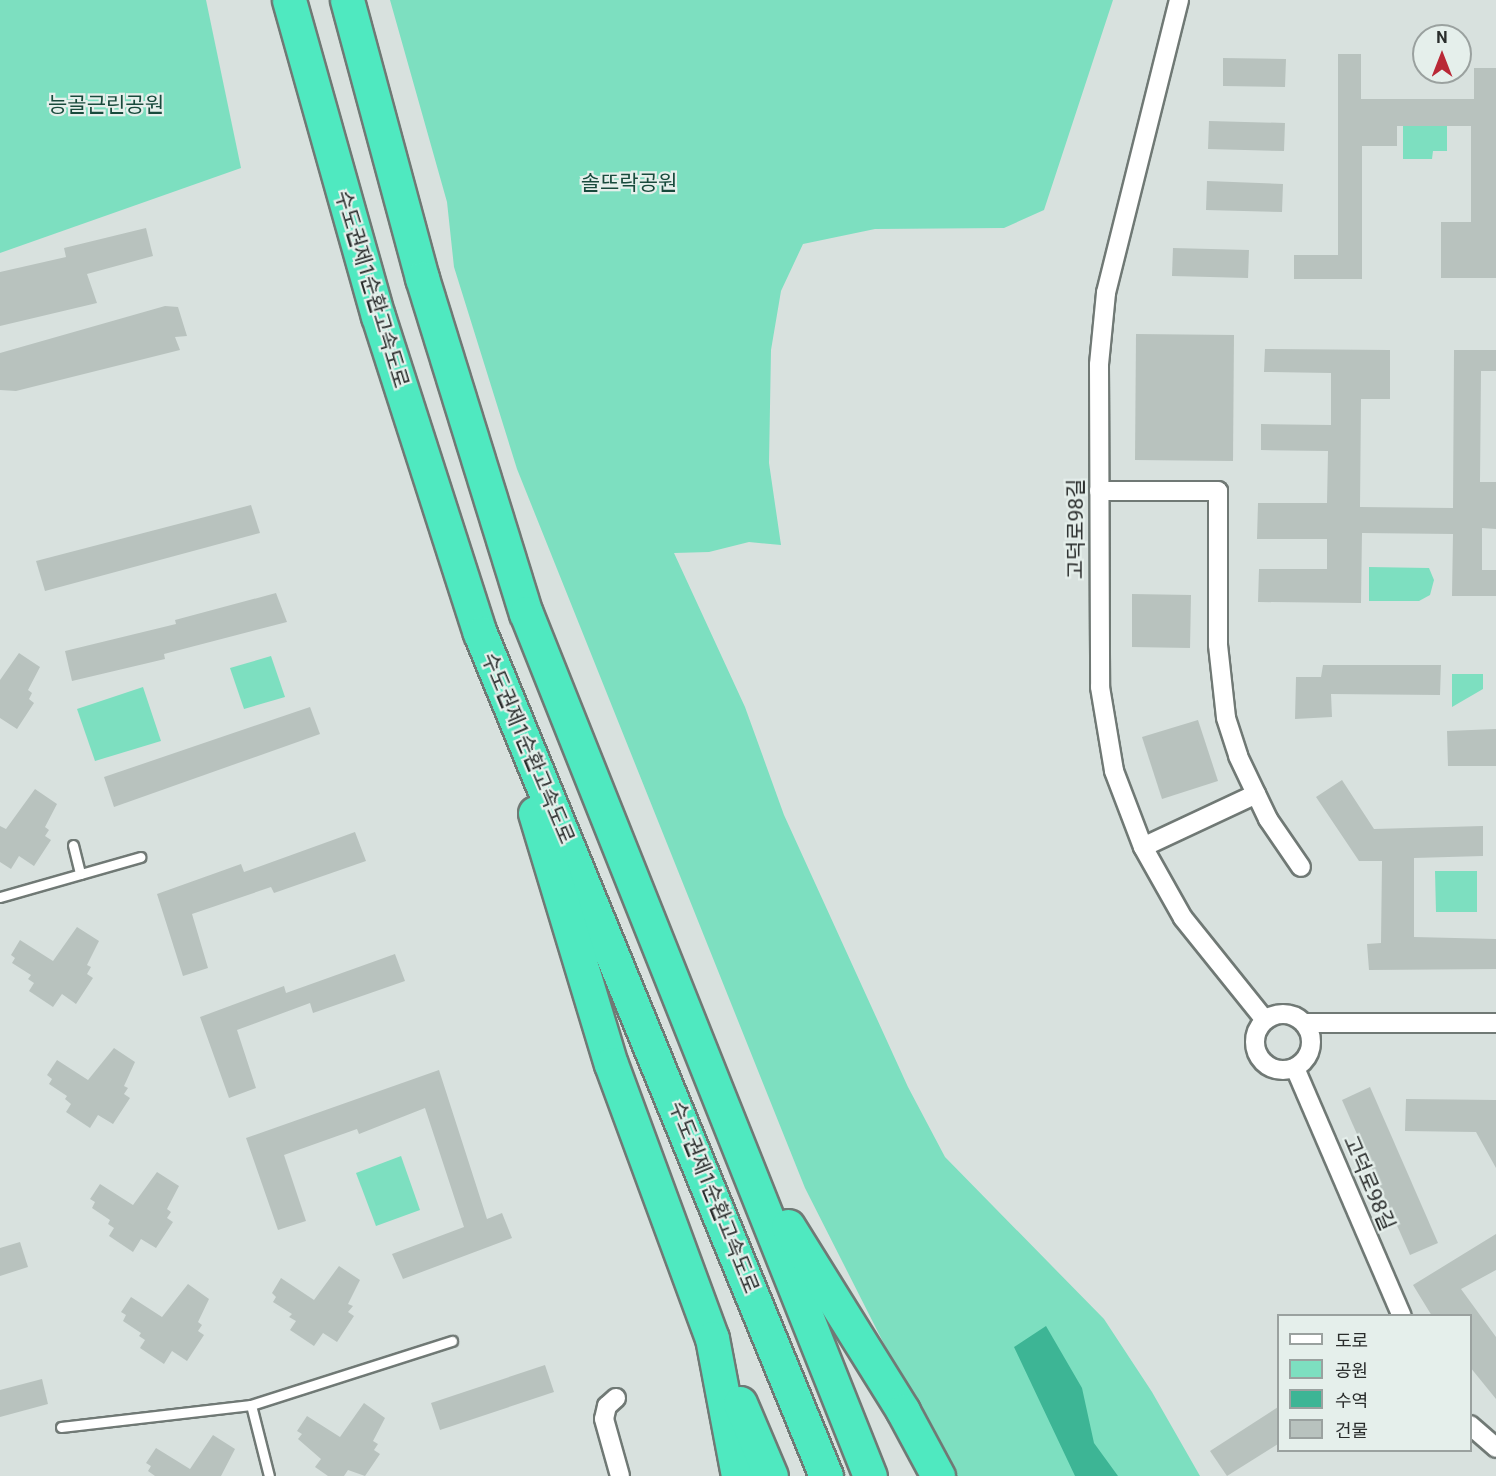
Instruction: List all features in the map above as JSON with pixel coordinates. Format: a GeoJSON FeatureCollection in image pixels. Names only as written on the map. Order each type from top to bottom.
{"type":"FeatureCollection","features":[{"type":"Feature","properties":{"kind":"highway","name":"수도권제1순환고속도로"},"geometry":{"type":"LineString","coordinates":[[289,0],[378,316],[480,633],[826,1476]]}},
{"type":"Feature","properties":{"kind":"highway","name":"수도권제1순환고속도로"},"geometry":{"type":"LineString","coordinates":[[347,0],[422,278],[526,613],[870,1476]]}},
{"type":"Feature","properties":{"kind":"highway"},"geometry":{"type":"LineString","coordinates":[[480,633],[611,1064],[712,1338],[771,1476]]}},
{"type":"Feature","properties":{"kind":"highway"},"geometry":{"type":"LineString","coordinates":[[745,1159],[903,1411],[938,1476]]}},
{"type":"Feature","properties":{"kind":"highway"},"geometry":{"type":"LineString","coordinates":[[712,1338],[738,1476]]}},
{"type":"Feature","properties":{"kind":"street","name":"고덕로98길"},"geometry":{"type":"LineString","coordinates":[[1179,0],[1106,292],[1099,365],[1100,687],[1114,771],[1143,847],[1183,918],[1265,1020]]}},
{"type":"Feature","properties":{"kind":"street"},"geometry":{"type":"LineString","coordinates":[[1099,491],[1218,491],[1220,678],[1238,756],[1256,794],[1301,867]]}},
{"type":"Feature","properties":{"kind":"street"},"geometry":{"type":"LineString","coordinates":[[1143,847],[1256,794]]}},
{"type":"Feature","properties":{"kind":"street"},"geometry":{"type":"LineString","coordinates":[[1304,1023],[1311,1048],[1295,1068],[1270,1067],[1258,1055],[1255,1038],[1265,1020],[1289,1015],[1304,1023],[1496,1023]]}},
{"type":"Feature","properties":{"kind":"street","name":"고덕로98길"},"geometry":{"type":"LineString","coordinates":[[1295,1068],[1401,1314]]}},
{"type":"Feature","properties":{"kind":"street"},"geometry":{"type":"LineString","coordinates":[[616,1398],[606,1408],[604,1419],[620,1476]]}},
{"type":"Feature","properties":{"kind":"street"},"geometry":{"type":"LineString","coordinates":[[1472,1427],[1496,1448]]}},
{"type":"Feature","properties":{"kind":"lane"},"geometry":{"type":"LineString","coordinates":[[73,845],[80,874]]}},
{"type":"Feature","properties":{"kind":"lane"},"geometry":{"type":"LineString","coordinates":[[0,897],[140,857]]}},
{"type":"Feature","properties":{"kind":"lane"},"geometry":{"type":"LineString","coordinates":[[61,1427],[251,1405],[452,1341]]}},
{"type":"Feature","properties":{"kind":"lane"},"geometry":{"type":"LineString","coordinates":[[251,1405],[269,1476]]}},
{"type":"Feature","properties":{"kind":"green space","name":"능골근린공원"},"geometry":{"type":"Polygon","coordinates":[[[0,0],[206,0],[241,168],[0,253],[0,0]]]}},
{"type":"Feature","properties":{"kind":"green space","name":"솔뜨락공원"},"geometry":{"type":"Polygon","coordinates":[[[390,0],[1113,0],[1044,210],[1004,228],[875,229],[803,244],[781,291],[771,350],[769,463],[781,545],[749,542],[709,552],[674,553],[745,707],[784,815],[908,1087],[945,1157],[1104,1319],[1152,1392],[1200,1476],[954,1476],[916,1407],[805,1188],[517,469],[454,267],[447,202],[390,0]]]}},
{"type":"Feature","properties":{"kind":"green space"},"geometry":{"type":"Polygon","coordinates":[[[1403,126],[1447,126],[1447,151],[1433,151],[1432,159],[1403,159],[1403,126]]]}},
{"type":"Feature","properties":{"kind":"green space"},"geometry":{"type":"Polygon","coordinates":[[[1369,567],[1429,568],[1434,580],[1430,595],[1419,601],[1369,601],[1369,567]]]}},
{"type":"Feature","properties":{"kind":"green space"},"geometry":{"type":"Polygon","coordinates":[[[271,656],[285,697],[244,709],[230,668],[271,656]]]}},
{"type":"Feature","properties":{"kind":"green space"},"geometry":{"type":"Polygon","coordinates":[[[1452,674],[1483,674],[1483,689],[1452,707],[1452,674]]]}},
{"type":"Feature","properties":{"kind":"green space"},"geometry":{"type":"Polygon","coordinates":[[[143,687],[161,741],[95,761],[77,709],[143,687]]]}},
{"type":"Feature","properties":{"kind":"green space"},"geometry":{"type":"Polygon","coordinates":[[[1435,871],[1477,871],[1477,912],[1436,912],[1435,871]]]}},
{"type":"Feature","properties":{"kind":"green space"},"geometry":{"type":"Polygon","coordinates":[[[401,1156],[420,1210],[376,1226],[356,1173],[401,1156]]]}},
{"type":"Feature","properties":{"kind":"water"},"geometry":{"type":"Polygon","coordinates":[[[1046,1326],[1082,1388],[1094,1443],[1118,1476],[1075,1476],[1014,1347],[1046,1326]]]}},
{"type":"Feature","properties":{"kind":"building"},"geometry":{"type":"Polygon","coordinates":[[[1338,54],[1361,54],[1361,99],[1474,99],[1474,68],[1496,68],[1496,278],[1441,278],[1441,222],[1471,222],[1471,126],[1397,126],[1397,146],[1362,146],[1362,279],[1294,279],[1294,255],[1338,255],[1338,54]]]}},
{"type":"Feature","properties":{"kind":"building"},"geometry":{"type":"Polygon","coordinates":[[[1223,58],[1286,59],[1285,87],[1223,86],[1223,58]]]}},
{"type":"Feature","properties":{"kind":"building"},"geometry":{"type":"Polygon","coordinates":[[[1209,121],[1285,123],[1284,151],[1208,149],[1209,121]]]}},
{"type":"Feature","properties":{"kind":"building"},"geometry":{"type":"Polygon","coordinates":[[[1207,181],[1283,184],[1282,212],[1206,210],[1207,181]]]}},
{"type":"Feature","properties":{"kind":"building"},"geometry":{"type":"Polygon","coordinates":[[[146,228],[153,256],[87,274],[97,303],[0,326],[0,272],[66,257],[64,248],[146,228]]]}},
{"type":"Feature","properties":{"kind":"building"},"geometry":{"type":"Polygon","coordinates":[[[1173,248],[1249,250],[1248,278],[1172,276],[1173,248]]]}},
{"type":"Feature","properties":{"kind":"building"},"geometry":{"type":"Polygon","coordinates":[[[165,306],[178,307],[187,336],[175,337],[180,350],[16,391],[0,390],[0,353],[165,306]]]}},
{"type":"Feature","properties":{"kind":"building"},"geometry":{"type":"Polygon","coordinates":[[[1136,334],[1234,335],[1233,461],[1135,460],[1136,334]]]}},
{"type":"Feature","properties":{"kind":"building"},"geometry":{"type":"Polygon","coordinates":[[[1265,349],[1390,350],[1390,399],[1361,399],[1360,507],[1453,508],[1454,350],[1496,350],[1496,371],[1481,371],[1480,482],[1496,482],[1496,529],[1482,528],[1482,570],[1496,570],[1496,596],[1452,596],[1453,534],[1362,533],[1361,603],[1258,602],[1259,569],[1327,569],[1327,539],[1257,539],[1258,503],[1327,503],[1328,451],[1261,450],[1261,424],[1331,425],[1331,373],[1264,372],[1265,349]]]}},
{"type":"Feature","properties":{"kind":"building"},"geometry":{"type":"Polygon","coordinates":[[[251,505],[260,533],[45,591],[36,561],[251,505]]]}},
{"type":"Feature","properties":{"kind":"building"},"geometry":{"type":"Polygon","coordinates":[[[276,593],[287,622],[164,654],[165,659],[72,681],[65,651],[176,624],[175,620],[276,593]]]}},
{"type":"Feature","properties":{"kind":"building"},"geometry":{"type":"Polygon","coordinates":[[[1132,594],[1191,595],[1190,648],[1132,647],[1132,594]]]}},
{"type":"Feature","properties":{"kind":"building"},"geometry":{"type":"Polygon","coordinates":[[[19,653],[40,667],[28,690],[32,693],[29,699],[34,703],[17,729],[0,718],[0,680],[19,653]]]}},
{"type":"Feature","properties":{"kind":"building"},"geometry":{"type":"Polygon","coordinates":[[[1323,665],[1441,665],[1440,695],[1331,694],[1332,717],[1295,719],[1296,677],[1321,677],[1323,665]]]}},
{"type":"Feature","properties":{"kind":"building"},"geometry":{"type":"Polygon","coordinates":[[[310,707],[320,734],[114,807],[104,777],[310,707]]]}},
{"type":"Feature","properties":{"kind":"building"},"geometry":{"type":"Polygon","coordinates":[[[1198,720],[1218,781],[1162,799],[1142,737],[1198,720]]]}},
{"type":"Feature","properties":{"kind":"building"},"geometry":{"type":"Polygon","coordinates":[[[1496,729],[1496,766],[1448,766],[1447,731],[1496,729]]]}},
{"type":"Feature","properties":{"kind":"building"},"geometry":{"type":"Polygon","coordinates":[[[1342,780],[1374,829],[1483,826],[1483,856],[1414,858],[1414,937],[1496,939],[1496,969],[1369,970],[1367,944],[1381,943],[1382,861],[1359,861],[1316,797],[1342,780]]]}},
{"type":"Feature","properties":{"kind":"building"},"geometry":{"type":"Polygon","coordinates":[[[35,789],[57,804],[45,827],[49,830],[45,836],[51,840],[34,866],[19,856],[11,869],[0,862],[0,826],[6,829],[35,789]]]}},
{"type":"Feature","properties":{"kind":"building"},"geometry":{"type":"Polygon","coordinates":[[[355,832],[366,861],[274,893],[271,887],[192,914],[208,968],[183,976],[157,894],[241,864],[244,872],[355,832]]]}},
{"type":"Feature","properties":{"kind":"building"},"geometry":{"type":"Polygon","coordinates":[[[77,927],[99,941],[87,965],[91,967],[87,974],[93,978],[76,1004],[62,994],[53,1007],[29,991],[34,983],[28,979],[31,975],[12,963],[15,958],[11,955],[20,940],[53,961],[77,927]]]}},
{"type":"Feature","properties":{"kind":"building"},"geometry":{"type":"Polygon","coordinates":[[[395,954],[405,981],[313,1013],[310,1003],[237,1030],[256,1088],[229,1098],[200,1017],[284,986],[286,993],[395,954]]]}},
{"type":"Feature","properties":{"kind":"building"},"geometry":{"type":"Polygon","coordinates":[[[114,1048],[135,1062],[124,1086],[128,1088],[124,1094],[130,1098],[113,1124],[98,1115],[90,1128],[66,1112],[71,1104],[65,1099],[67,1096],[49,1084],[52,1079],[47,1075],[57,1060],[88,1080],[114,1048]]]}},
{"type":"Feature","properties":{"kind":"building"},"geometry":{"type":"Polygon","coordinates":[[[439,1070],[487,1219],[502,1213],[512,1238],[403,1279],[392,1254],[464,1227],[425,1108],[359,1134],[357,1129],[284,1155],[306,1221],[278,1230],[246,1138],[439,1070]]]}},
{"type":"Feature","properties":{"kind":"building"},"geometry":{"type":"Polygon","coordinates":[[[1370,1087],[1438,1243],[1410,1255],[1342,1100],[1370,1087]]]}},
{"type":"Feature","properties":{"kind":"building"},"geometry":{"type":"Polygon","coordinates":[[[1406,1099],[1496,1100],[1496,1168],[1476,1132],[1405,1131],[1406,1099]]]}},
{"type":"Feature","properties":{"kind":"building"},"geometry":{"type":"Polygon","coordinates":[[[157,1172],[179,1186],[167,1209],[171,1212],[167,1218],[173,1222],[156,1248],[141,1239],[133,1252],[109,1236],[114,1228],[108,1224],[110,1220],[92,1208],[95,1202],[90,1199],[100,1184],[133,1205],[157,1172]]]}},
{"type":"Feature","properties":{"kind":"building"},"geometry":{"type":"Polygon","coordinates":[[[1496,1234],[1496,1270],[1461,1289],[1496,1337],[1496,1399],[1472,1369],[1472,1314],[1431,1314],[1413,1285],[1496,1234]]]}},
{"type":"Feature","properties":{"kind":"building"},"geometry":{"type":"Polygon","coordinates":[[[20,1242],[28,1267],[0,1276],[0,1248],[20,1242]]]}},
{"type":"Feature","properties":{"kind":"building"},"geometry":{"type":"Polygon","coordinates":[[[339,1266],[360,1280],[348,1304],[353,1306],[348,1312],[354,1316],[337,1342],[323,1333],[314,1346],[290,1330],[296,1321],[289,1317],[292,1314],[273,1302],[276,1297],[272,1293],[281,1278],[314,1300],[339,1266]]]}},
{"type":"Feature","properties":{"kind":"building"},"geometry":{"type":"Polygon","coordinates":[[[188,1284],[209,1299],[198,1322],[202,1325],[198,1331],[204,1335],[187,1361],[172,1351],[164,1364],[140,1348],[145,1340],[139,1336],[141,1333],[123,1321],[126,1315],[121,1312],[131,1297],[162,1317],[188,1284]]]}},
{"type":"Feature","properties":{"kind":"building"},"geometry":{"type":"Polygon","coordinates":[[[545,1365],[554,1392],[440,1430],[431,1403],[545,1365]]]}},
{"type":"Feature","properties":{"kind":"building"},"geometry":{"type":"Polygon","coordinates":[[[42,1379],[48,1404],[0,1417],[0,1390],[42,1379]]]}},
{"type":"Feature","properties":{"kind":"building"},"geometry":{"type":"Polygon","coordinates":[[[364,1403],[385,1418],[373,1441],[378,1444],[374,1450],[380,1454],[365,1476],[348,1470],[344,1476],[328,1476],[315,1467],[321,1459],[298,1439],[302,1434],[297,1431],[307,1416],[340,1437],[364,1403]]]}},
{"type":"Feature","properties":{"kind":"building"},"geometry":{"type":"Polygon","coordinates":[[[1277,1408],[1277,1445],[1227,1476],[1210,1451],[1277,1408]]]}},
{"type":"Feature","properties":{"kind":"building"},"geometry":{"type":"Polygon","coordinates":[[[213,1435],[235,1449],[221,1476],[155,1476],[148,1471],[151,1466],[146,1463],[156,1448],[190,1469],[213,1435]]]}}]}
